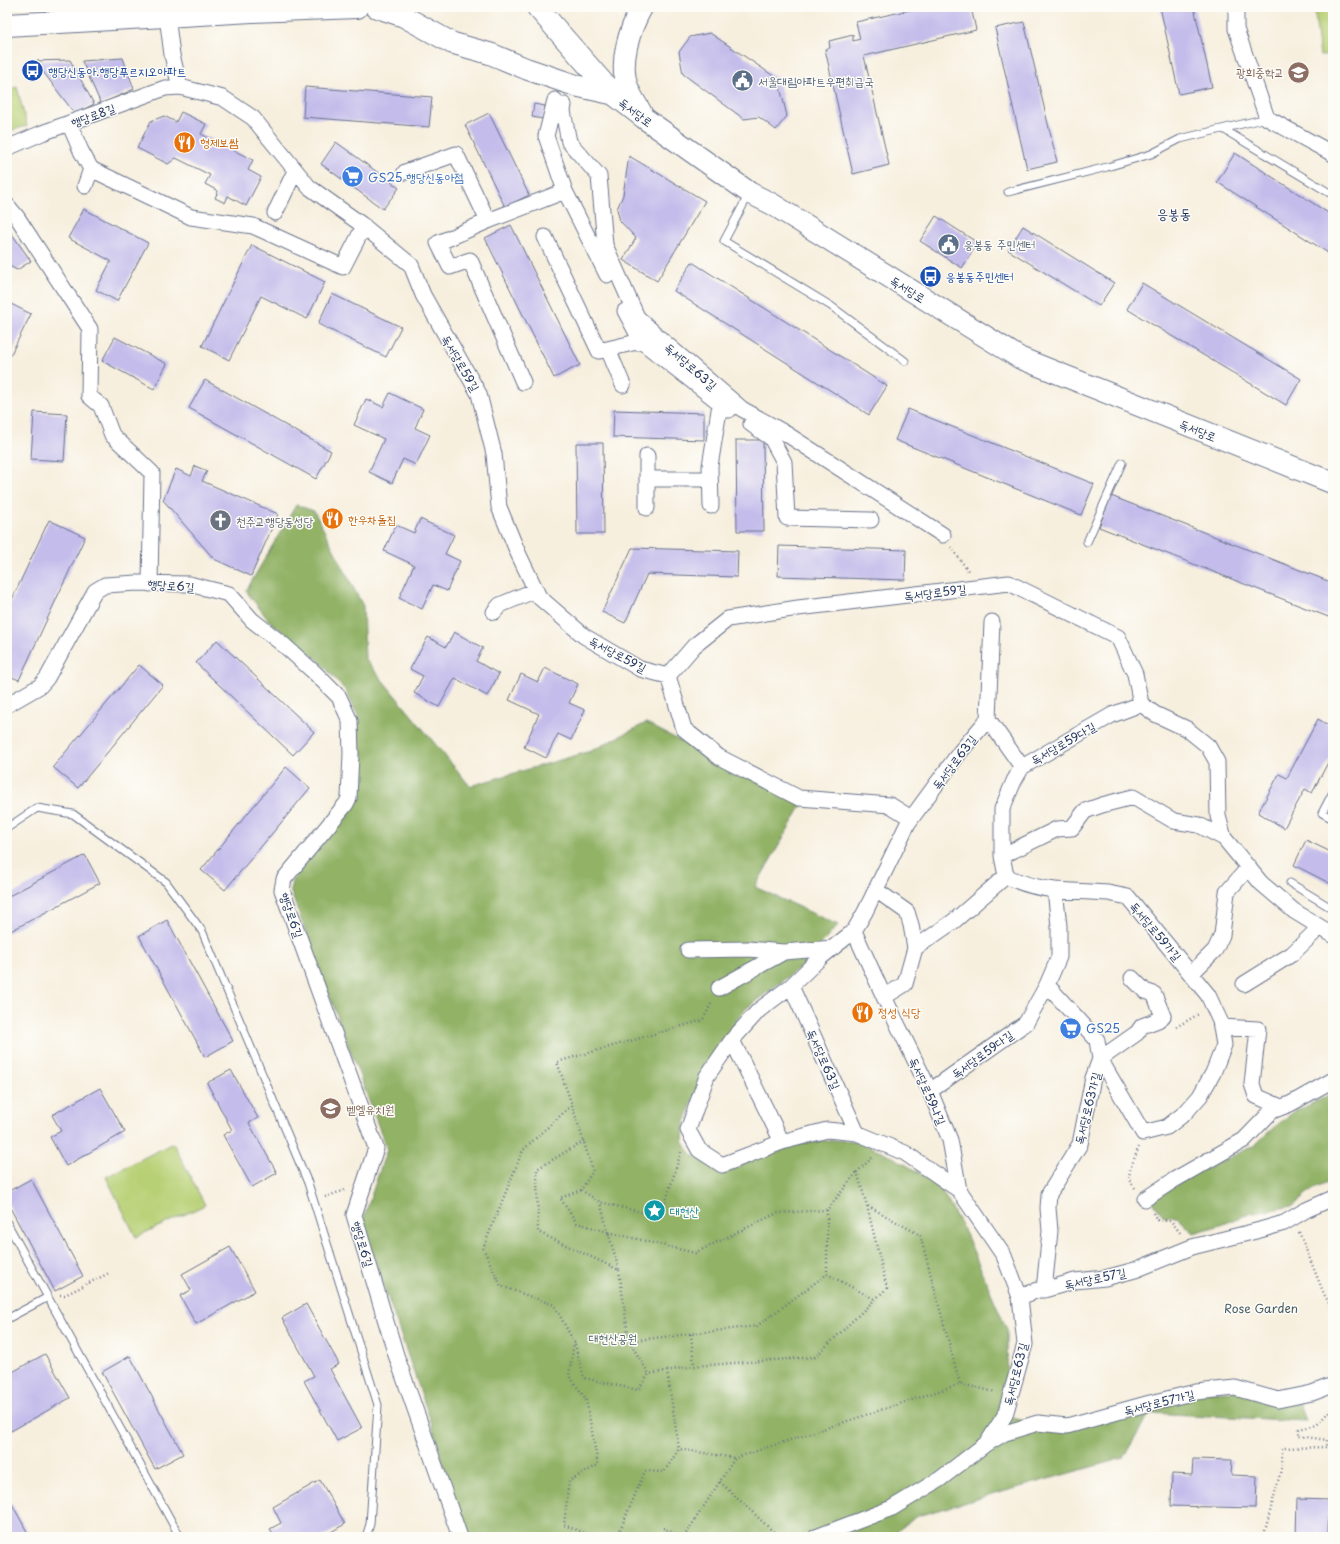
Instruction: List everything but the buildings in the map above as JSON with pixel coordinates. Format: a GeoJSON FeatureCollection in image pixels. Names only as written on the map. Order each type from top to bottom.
{"type":"FeatureCollection","features":[{"type":"Feature","properties":{"kind":"main road"},"geometry":{"type":"LineString","coordinates":[[7,25],[166,16],[252,9],[357,7]]}},
{"type":"Feature","properties":{"kind":"main road"},"geometry":{"type":"LineString","coordinates":[[376,7],[403,16],[452,43],[491,54],[527,69],[577,86],[613,94]]}},
{"type":"Feature","properties":{"kind":"main road","name":"독서당로"},"geometry":{"type":"LineString","coordinates":[[537,7],[613,94],[644,118],[750,192],[779,208],[1020,358],[1333,484]]}},
{"type":"Feature","properties":{"kind":"main road"},"geometry":{"type":"LineString","coordinates":[[642,7],[630,33],[625,59],[625,72],[627,86],[644,118]]}},
{"type":"Feature","properties":{"kind":"street"},"geometry":{"type":"LineString","coordinates":[[1236,7],[1236,29],[1266,118],[1333,154]]}},
{"type":"Feature","properties":{"kind":"street"},"geometry":{"type":"LineString","coordinates":[[166,16],[172,55],[180,87]]}},
{"type":"Feature","properties":{"kind":"street","name":"행당로8길"},"geometry":{"type":"LineString","coordinates":[[7,148],[69,123],[165,88],[180,87]]}},
{"type":"Feature","properties":{"kind":"street","name":"독서당로59길"},"geometry":{"type":"LineString","coordinates":[[180,87],[223,98],[253,118],[309,187],[364,226],[411,265],[422,295],[479,394],[494,454],[499,507],[518,553],[539,597],[584,636],[640,669],[668,676],[694,646],[728,619],[798,608],[1010,583],[1118,636],[1135,674],[1141,704]]}},
{"type":"Feature","properties":{"kind":"street","name":"독서당로63길"},"geometry":{"type":"LineString","coordinates":[[565,191],[546,136],[559,103],[563,111],[569,142],[599,176],[605,245],[637,317],[742,409],[785,433],[943,535]]}},
{"type":"Feature","properties":{"kind":"street"},"geometry":{"type":"LineString","coordinates":[[69,123],[81,151],[91,169],[191,217],[253,226],[339,272],[364,226]]}},
{"type":"Feature","properties":{"kind":"street"},"geometry":{"type":"LineString","coordinates":[[405,172],[456,154],[488,221]]}},
{"type":"Feature","properties":{"kind":"street"},"geometry":{"type":"LineString","coordinates":[[85,186],[91,169]]}},
{"type":"Feature","properties":{"kind":"street"},"geometry":{"type":"LineString","coordinates":[[276,213],[295,171]]}},
{"type":"Feature","properties":{"kind":"street"},"geometry":{"type":"LineString","coordinates":[[523,382],[470,260],[450,267],[438,243],[488,221],[565,191],[641,341],[720,404],[771,438],[784,462],[787,518],[871,520]]}},
{"type":"Feature","properties":{"kind":"street"},"geometry":{"type":"LineString","coordinates":[[7,205],[17,217],[90,328],[89,396],[101,406],[112,435],[152,473],[150,584]]}},
{"type":"Feature","properties":{"kind":"street"},"geometry":{"type":"LineString","coordinates":[[545,237],[599,351],[641,341]]}},
{"type":"Feature","properties":{"kind":"street"},"geometry":{"type":"LineString","coordinates":[[608,349],[623,385]]}},
{"type":"Feature","properties":{"kind":"street"},"geometry":{"type":"LineString","coordinates":[[711,506],[710,466],[720,404]]}},
{"type":"Feature","properties":{"kind":"street"},"geometry":{"type":"LineString","coordinates":[[647,508],[648,456]]}},
{"type":"Feature","properties":{"kind":"street"},"geometry":{"type":"LineString","coordinates":[[648,480],[710,479]]}},
{"type":"Feature","properties":{"kind":"street","name":"행당로6길"},"geometry":{"type":"LineString","coordinates":[[7,704],[40,686],[47,678],[95,591],[105,586],[150,584],[189,584],[229,594],[252,620],[316,673],[339,697],[350,721],[351,754],[349,798],[346,804],[284,879],[282,890],[376,1148],[354,1215],[396,1355],[460,1537]]}},
{"type":"Feature","properties":{"kind":"street"},"geometry":{"type":"LineString","coordinates":[[494,612],[500,605],[536,590]]}},
{"type":"Feature","properties":{"kind":"street"},"geometry":{"type":"LineString","coordinates":[[992,622],[988,719],[1022,767]]}},
{"type":"Feature","properties":{"kind":"street"},"geometry":{"type":"LineString","coordinates":[[668,676],[684,729],[718,757],[799,798],[890,805],[912,818]]}},
{"type":"Feature","properties":{"kind":"street"},"geometry":{"type":"LineString","coordinates":[[1141,704],[1154,714],[1187,729],[1208,746],[1217,762],[1218,816],[1224,838]]}},
{"type":"Feature","properties":{"kind":"street","name":"독서당로59다길"},"geometry":{"type":"LineString","coordinates":[[1006,876],[1002,856],[1002,809],[1014,781],[1022,767],[1112,715],[1141,704]]}},
{"type":"Feature","properties":{"kind":"street","name":"독서당로63길"},"geometry":{"type":"LineString","coordinates":[[816,1537],[892,1508],[940,1480],[987,1443],[1005,1415],[1025,1344],[1020,1297],[1004,1256],[959,1190],[905,1153],[857,1133],[827,1130],[782,1142],[722,1165],[699,1150],[688,1130],[707,1076],[732,1040],[759,1010],[791,986],[854,931],[912,818],[960,752],[988,719]]}},
{"type":"Feature","properties":{"kind":"street"},"geometry":{"type":"LineString","coordinates":[[1002,856],[1057,829],[1072,828],[1085,811],[1102,805],[1133,798],[1174,821],[1199,825],[1224,838],[1261,883],[1294,912],[1333,935]]}},
{"type":"Feature","properties":{"kind":"street"},"geometry":{"type":"LineString","coordinates":[[1191,974],[1216,950],[1222,935],[1228,892],[1249,867]]}},
{"type":"Feature","properties":{"kind":"street"},"geometry":{"type":"LineString","coordinates":[[915,948],[954,921],[1006,876],[1022,884],[1041,889],[1055,890]]}},
{"type":"Feature","properties":{"kind":"street"},"geometry":{"type":"LineString","coordinates":[[876,890],[907,912],[915,948],[905,984],[884,997]]}},
{"type":"Feature","properties":{"kind":"street","name":"독서당로59다길"},"geometry":{"type":"LineString","coordinates":[[930,1092],[1026,1023],[1047,985],[1059,958],[1059,926],[1055,890]]}},
{"type":"Feature","properties":{"kind":"street","name":"독서당로59가길"},"geometry":{"type":"LineString","coordinates":[[1055,890],[1108,893],[1128,897],[1208,995],[1220,1021],[1224,1045],[1213,1073],[1200,1096],[1185,1113],[1167,1127],[1143,1133]]}},
{"type":"Feature","properties":{"kind":"street"},"geometry":{"type":"LineString","coordinates":[[1244,984],[1292,954],[1320,927]]}},
{"type":"Feature","properties":{"kind":"street","name":"독서당로59나길"},"geometry":{"type":"LineString","coordinates":[[854,931],[930,1092],[950,1140],[959,1190]]}},
{"type":"Feature","properties":{"kind":"street"},"geometry":{"type":"LineString","coordinates":[[688,950],[748,949],[784,952],[833,948]]}},
{"type":"Feature","properties":{"kind":"street"},"geometry":{"type":"LineString","coordinates":[[719,988],[784,952]]}},
{"type":"Feature","properties":{"kind":"street"},"geometry":{"type":"LineString","coordinates":[[1132,978],[1145,991],[1154,994],[1163,1016],[1158,1020],[1142,1026],[1137,1033],[1100,1059],[1143,1133]]}},
{"type":"Feature","properties":{"kind":"street","name":"독서당로63가길"},"geometry":{"type":"LineString","coordinates":[[1044,1290],[1050,1231],[1048,1208],[1049,1194],[1080,1144],[1092,1078],[1100,1059],[1097,1040],[1047,985]]}},
{"type":"Feature","properties":{"kind":"street","name":"독서당로63길"},"geometry":{"type":"LineString","coordinates":[[791,986],[857,1133]]}},
{"type":"Feature","properties":{"kind":"street"},"geometry":{"type":"LineString","coordinates":[[1221,1027],[1258,1029],[1252,1084],[1256,1096],[1281,1107]]}},
{"type":"Feature","properties":{"kind":"street"},"geometry":{"type":"LineString","coordinates":[[732,1040],[782,1142]]}},
{"type":"Feature","properties":{"kind":"street"},"geometry":{"type":"LineString","coordinates":[[1145,1199],[1174,1180],[1244,1140],[1272,1111],[1318,1089],[1333,1080]]}},
{"type":"Feature","properties":{"kind":"street","name":"독서당로57길"},"geometry":{"type":"LineString","coordinates":[[1020,1297],[1038,1290],[1044,1290],[1075,1281],[1105,1278],[1135,1270],[1192,1247],[1284,1223],[1333,1198]]}},
{"type":"Feature","properties":{"kind":"street","name":"독서당로57가길"},"geometry":{"type":"LineString","coordinates":[[987,1443],[1005,1433],[1038,1423],[1067,1426],[1196,1392],[1235,1388],[1278,1400],[1312,1394],[1333,1385]]}},
{"type":"Feature","properties":{"kind":"lane"},"geometry":{"type":"LineString","coordinates":[[1008,192],[1107,167],[1151,154],[1180,139],[1266,118]]}},
{"type":"Feature","properties":{"kind":"lane"},"geometry":{"type":"LineString","coordinates":[[1223,129],[1333,195]]}},
{"type":"Feature","properties":{"kind":"lane"},"geometry":{"type":"LineString","coordinates":[[750,192],[724,241],[831,306],[905,361]]}},
{"type":"Feature","properties":{"kind":"lane"},"geometry":{"type":"LineString","coordinates":[[1087,542],[1122,463]]}},
{"type":"Feature","properties":{"kind":"lane"},"geometry":{"type":"LineString","coordinates":[[1333,792],[1322,813],[1333,818]]}},
{"type":"Feature","properties":{"kind":"lane"},"geometry":{"type":"LineString","coordinates":[[7,828],[37,808],[73,814],[166,882],[202,931],[308,1183],[378,1405],[370,1524],[366,1537]]}},
{"type":"Feature","properties":{"kind":"lane"},"geometry":{"type":"LineString","coordinates":[[1290,883],[1333,909]]}},
{"type":"Feature","properties":{"kind":"lane"},"geometry":{"type":"LineString","coordinates":[[7,1223],[180,1537]]}},
{"type":"Feature","properties":{"kind":"lane"},"geometry":{"type":"LineString","coordinates":[[7,1319],[48,1296]]}},
{"type":"Feature","properties":{"kind":"path"},"geometry":{"type":"LineString","coordinates":[[943,535],[979,587]]}},
{"type":"Feature","properties":{"kind":"path"},"geometry":{"type":"LineString","coordinates":[[1163,1016],[1168,1024],[1174,1028],[1213,1005]]}},
{"type":"Feature","properties":{"kind":"path"},"geometry":{"type":"LineString","coordinates":[[703,1020],[557,1062],[594,1172],[581,1190],[560,1198],[577,1223],[695,1253],[777,1213],[827,1210]]}},
{"type":"Feature","properties":{"kind":"path"},"geometry":{"type":"LineString","coordinates":[[572,1105],[523,1150],[483,1248],[502,1286],[554,1305],[574,1342],[584,1378],[638,1390],[649,1374],[694,1366],[815,1357],[887,1288],[857,1172]]}},
{"type":"Feature","properties":{"kind":"path"},"geometry":{"type":"LineString","coordinates":[[581,1190],[600,1202],[661,1217],[688,1130]]}},
{"type":"Feature","properties":{"kind":"path"},"geometry":{"type":"LineString","coordinates":[[1143,1133],[1137,1153],[1130,1168],[1128,1180],[1145,1199],[1157,1220],[1171,1221],[1192,1247]]}},
{"type":"Feature","properties":{"kind":"path"},"geometry":{"type":"LineString","coordinates":[[584,1142],[537,1170],[538,1232],[619,1270]]}},
{"type":"Feature","properties":{"kind":"path"},"geometry":{"type":"LineString","coordinates":[[827,1274],[827,1210],[857,1172],[887,1145]]}},
{"type":"Feature","properties":{"kind":"path"},"geometry":{"type":"LineString","coordinates":[[314,1201],[364,1183]]}},
{"type":"Feature","properties":{"kind":"path"},"geometry":{"type":"LineString","coordinates":[[600,1202],[619,1270],[629,1341],[649,1374]]}},
{"type":"Feature","properties":{"kind":"path"},"geometry":{"type":"LineString","coordinates":[[867,1206],[920,1235],[960,1384]]}},
{"type":"Feature","properties":{"kind":"path"},"geometry":{"type":"LineString","coordinates":[[1294,1218],[1324,1294],[1333,1310]]}},
{"type":"Feature","properties":{"kind":"path"},"geometry":{"type":"LineString","coordinates":[[48,1296],[65,1294],[109,1273]]}},
{"type":"Feature","properties":{"kind":"path"},"geometry":{"type":"LineString","coordinates":[[629,1341],[757,1326],[827,1274]]}},
{"type":"Feature","properties":{"kind":"path"},"geometry":{"type":"LineString","coordinates":[[827,1274],[876,1300]]}},
{"type":"Feature","properties":{"kind":"path"},"geometry":{"type":"LineString","coordinates":[[691,1334],[694,1366]]}},
{"type":"Feature","properties":{"kind":"path"},"geometry":{"type":"LineString","coordinates":[[574,1342],[569,1376],[586,1399],[598,1465],[569,1482],[564,1524],[595,1537]]}},
{"type":"Feature","properties":{"kind":"path"},"geometry":{"type":"LineString","coordinates":[[617,1537],[645,1471],[664,1472],[679,1449],[667,1371]]}},
{"type":"Feature","properties":{"kind":"path"},"geometry":{"type":"LineString","coordinates":[[679,1449],[735,1458],[960,1384],[1010,1396]]}},
{"type":"Feature","properties":{"kind":"path"},"geometry":{"type":"LineString","coordinates":[[1265,1531],[1282,1466],[1282,1448],[1327,1447],[1328,1440],[1299,1436],[1299,1429],[1317,1425],[1333,1407]]}},
{"type":"Feature","properties":{"kind":"path"},"geometry":{"type":"LineString","coordinates":[[663,1528],[684,1537],[735,1458]]}},
{"type":"Feature","properties":{"kind":"path"},"geometry":{"type":"LineString","coordinates":[[720,1482],[779,1537]]}},
{"type":"Feature","properties":{"kind":"green space"},"geometry":{"type":"Polygon","coordinates":[[[1314,7],[1333,7],[1333,55],[1320,56],[1314,7]]]}},
{"type":"Feature","properties":{"kind":"green space"},"geometry":{"type":"Polygon","coordinates":[[[17,87],[27,126],[7,131],[7,90],[17,87]]]}},
{"type":"Feature","properties":{"kind":"green space","name":"대현산공원"},"geometry":{"type":"Polygon","coordinates":[[[296,505],[314,511],[363,606],[365,659],[470,786],[591,751],[646,723],[802,805],[755,887],[838,925],[803,965],[743,1011],[705,1066],[684,1125],[683,1141],[691,1154],[726,1173],[780,1147],[830,1140],[857,1141],[888,1154],[938,1184],[966,1234],[1007,1330],[1008,1417],[1067,1431],[1185,1392],[1296,1390],[1306,1421],[1150,1413],[1123,1458],[917,1516],[896,1532],[894,1537],[464,1537],[431,1422],[362,1223],[387,1149],[290,890],[292,881],[355,791],[358,716],[346,691],[318,660],[269,621],[246,591],[296,505]]]}},
{"type":"Feature","properties":{"kind":"green space"},"geometry":{"type":"Polygon","coordinates":[[[1333,1091],[1333,1180],[1316,1187],[1293,1206],[1249,1214],[1221,1225],[1194,1233],[1177,1217],[1164,1217],[1153,1201],[1190,1175],[1255,1145],[1295,1111],[1324,1098],[1333,1091]]]}},
{"type":"Feature","properties":{"kind":"green space"},"geometry":{"type":"Polygon","coordinates":[[[173,1143],[205,1205],[136,1237],[106,1177],[173,1143]]]}},
{"type":"Feature","properties":{"kind":"place","name":"행당신동아.행당푸르지오아파트"},"geometry":{"type":"Point","coordinates":[32,71]}},
{"type":"Feature","properties":{"kind":"place","name":"광희중학교"},"geometry":{"type":"Point","coordinates":[1299,72]}},
{"type":"Feature","properties":{"kind":"place","name":"서울대림아파트우편취급국"},"geometry":{"type":"Point","coordinates":[742,81]}},
{"type":"Feature","properties":{"kind":"place","name":"형제보쌈"},"geometry":{"type":"Point","coordinates":[184,142]}},
{"type":"Feature","properties":{"kind":"place","name":"GS25 행당신동아점"},"geometry":{"type":"Point","coordinates":[352,177]}},
{"type":"Feature","properties":{"kind":"place","name":"응봉동 주민센터"},"geometry":{"type":"Point","coordinates":[949,244]}},
{"type":"Feature","properties":{"kind":"place","name":"응봉동주민센터"},"geometry":{"type":"Point","coordinates":[930,276]}},
{"type":"Feature","properties":{"kind":"place","name":"한우차돌집"},"geometry":{"type":"Point","coordinates":[333,519]}},
{"type":"Feature","properties":{"kind":"place","name":"천주교행당동성당"},"geometry":{"type":"Point","coordinates":[221,521]}},
{"type":"Feature","properties":{"kind":"place","name":"정성 식당"},"geometry":{"type":"Point","coordinates":[863,1012]}},
{"type":"Feature","properties":{"kind":"place","name":"GS25"},"geometry":{"type":"Point","coordinates":[1071,1028]}},
{"type":"Feature","properties":{"kind":"place","name":"벧엘유치원"},"geometry":{"type":"Point","coordinates":[330,1109]}},
{"type":"Feature","properties":{"kind":"place","name":"대현산"},"geometry":{"type":"Point","coordinates":[655,1211]}},
{"type":"Feature","properties":{"kind":"district","name":"응봉동"},"geometry":{"type":"Point","coordinates":[1174,213]}},
{"type":"Feature","properties":{"kind":"park label","name":"Rose Garden"},"geometry":{"type":"Point","coordinates":[1261,1308]}}]}
